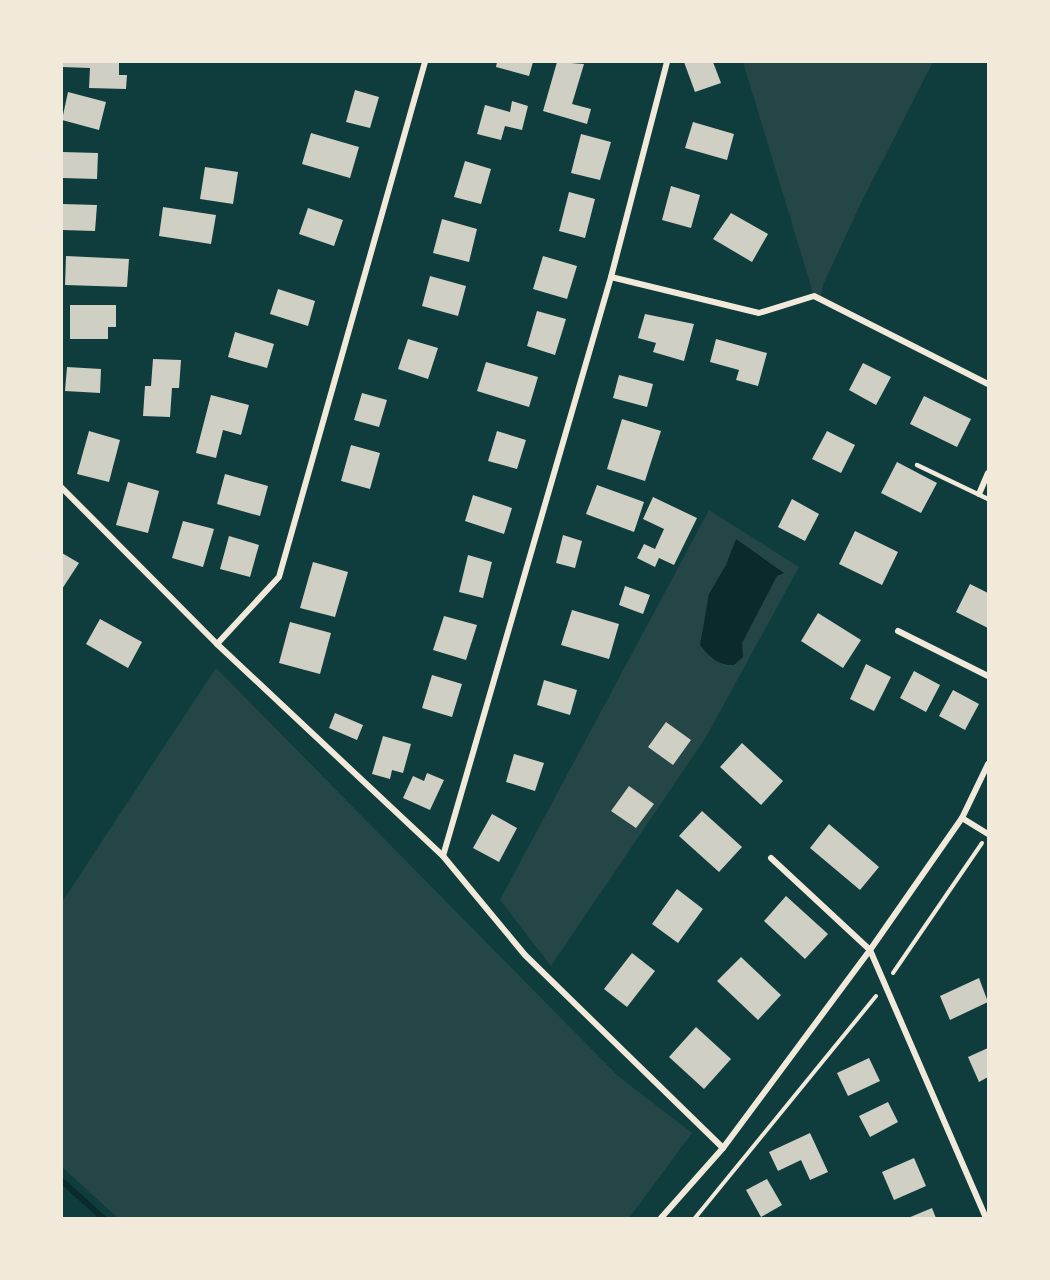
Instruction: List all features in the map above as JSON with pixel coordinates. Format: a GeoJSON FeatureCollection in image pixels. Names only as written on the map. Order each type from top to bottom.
{"type":"FeatureCollection","features":[{"type":"Feature","properties":{"kind":"street"},"geometry":{"type":"LineString","coordinates":[[217,644],[279,577],[425,62]]}},
{"type":"Feature","properties":{"kind":"street"},"geometry":{"type":"LineString","coordinates":[[442,856],[610,277],[667,62]]}},
{"type":"Feature","properties":{"kind":"street"},"geometry":{"type":"LineString","coordinates":[[610,277],[759,313],[814,296],[988,384]]}},
{"type":"Feature","properties":{"kind":"street"},"geometry":{"type":"LineString","coordinates":[[979,494],[988,473]]}},
{"type":"Feature","properties":{"kind":"street"},"geometry":{"type":"LineString","coordinates":[[62,488],[217,644],[442,856],[525,955],[723,1148]]}},
{"type":"Feature","properties":{"kind":"street"},"geometry":{"type":"LineString","coordinates":[[898,631],[988,676]]}},
{"type":"Feature","properties":{"kind":"street"},"geometry":{"type":"LineString","coordinates":[[661,1218],[723,1148],[870,950],[962,818],[988,764]]}},
{"type":"Feature","properties":{"kind":"street"},"geometry":{"type":"LineString","coordinates":[[962,818],[988,834]]}},
{"type":"Feature","properties":{"kind":"street"},"geometry":{"type":"LineString","coordinates":[[771,858],[870,950],[986,1218]]}},
{"type":"Feature","properties":{"kind":"lane"},"geometry":{"type":"LineString","coordinates":[[917,465],[988,498]]}},
{"type":"Feature","properties":{"kind":"path"},"geometry":{"type":"LineString","coordinates":[[695,1218],[885,985],[988,834]]}},
{"type":"Feature","properties":{"kind":"shaded area"},"geometry":{"type":"Polygon","coordinates":[[[743,62],[933,62],[859,207],[823,285],[820,300],[814,296],[743,62]]]}},
{"type":"Feature","properties":{"kind":"shaded area"},"geometry":{"type":"Polygon","coordinates":[[[709,510],[799,567],[706,737],[551,966],[500,900],[709,510]]]}},
{"type":"Feature","properties":{"kind":"shaded area"},"geometry":{"type":"Polygon","coordinates":[[[736,539],[784,573],[777,576],[742,643],[743,657],[734,665],[729,665],[715,660],[700,645],[709,594],[726,565],[736,539]]]}},
{"type":"Feature","properties":{"kind":"shaded area"},"geometry":{"type":"Polygon","coordinates":[[[216,668],[618,1076],[692,1133],[629,1218],[118,1218],[62,1167],[62,902],[216,668]]]}},
{"type":"Feature","properties":{"kind":"building"},"geometry":{"type":"Polygon","coordinates":[[[62,62],[119,62],[119,75],[127,75],[126,89],[89,88],[90,68],[62,67],[62,62]]]}},
{"type":"Feature","properties":{"kind":"building"},"geometry":{"type":"Polygon","coordinates":[[[497,62],[533,62],[529,76],[496,67],[497,62]]]}},
{"type":"Feature","properties":{"kind":"building"},"geometry":{"type":"Polygon","coordinates":[[[557,62],[584,64],[572,104],[591,109],[587,124],[543,111],[557,62]]]}},
{"type":"Feature","properties":{"kind":"building"},"geometry":{"type":"Polygon","coordinates":[[[684,62],[713,62],[721,83],[695,92],[684,62]]]}},
{"type":"Feature","properties":{"kind":"building"},"geometry":{"type":"Polygon","coordinates":[[[355,90],[379,97],[370,128],[346,122],[355,90]]]}},
{"type":"Feature","properties":{"kind":"building"},"geometry":{"type":"Polygon","coordinates":[[[68,92],[106,102],[99,130],[62,120],[68,92]]]}},
{"type":"Feature","properties":{"kind":"building"},"geometry":{"type":"Polygon","coordinates":[[[512,101],[528,106],[522,130],[505,126],[501,140],[477,134],[485,105],[510,112],[512,101]]]}},
{"type":"Feature","properties":{"kind":"building"},"geometry":{"type":"Polygon","coordinates":[[[693,122],[734,134],[727,160],[685,148],[693,122]]]}},
{"type":"Feature","properties":{"kind":"building"},"geometry":{"type":"Polygon","coordinates":[[[311,133],[359,147],[350,178],[302,164],[311,133]]]}},
{"type":"Feature","properties":{"kind":"building"},"geometry":{"type":"Polygon","coordinates":[[[581,134],[611,142],[600,180],[571,173],[581,134]]]}},
{"type":"Feature","properties":{"kind":"building"},"geometry":{"type":"Polygon","coordinates":[[[62,152],[98,153],[97,179],[62,178],[62,152]]]}},
{"type":"Feature","properties":{"kind":"building"},"geometry":{"type":"Polygon","coordinates":[[[465,161],[491,169],[481,204],[454,197],[465,161]]]}},
{"type":"Feature","properties":{"kind":"building"},"geometry":{"type":"Polygon","coordinates":[[[205,167],[238,172],[233,204],[200,199],[205,167]]]}},
{"type":"Feature","properties":{"kind":"building"},"geometry":{"type":"Polygon","coordinates":[[[671,186],[700,195],[691,228],[662,220],[671,186]]]}},
{"type":"Feature","properties":{"kind":"building"},"geometry":{"type":"Polygon","coordinates":[[[569,192],[595,199],[585,238],[559,231],[569,192]]]}},
{"type":"Feature","properties":{"kind":"building"},"geometry":{"type":"Polygon","coordinates":[[[62,204],[97,205],[95,231],[62,230],[62,204]]]}},
{"type":"Feature","properties":{"kind":"building"},"geometry":{"type":"Polygon","coordinates":[[[163,207],[216,215],[211,244],[159,236],[163,207]]]}},
{"type":"Feature","properties":{"kind":"building"},"geometry":{"type":"Polygon","coordinates":[[[308,208],[343,220],[334,246],[299,234],[308,208]]]}},
{"type":"Feature","properties":{"kind":"building"},"geometry":{"type":"Polygon","coordinates":[[[731,213],[768,234],[752,262],[713,239],[731,213]]]}},
{"type":"Feature","properties":{"kind":"building"},"geometry":{"type":"Polygon","coordinates":[[[442,219],[477,229],[469,262],[433,253],[442,219]]]}},
{"type":"Feature","properties":{"kind":"building"},"geometry":{"type":"Polygon","coordinates":[[[66,256],[129,259],[127,287],[65,285],[66,256]]]}},
{"type":"Feature","properties":{"kind":"building"},"geometry":{"type":"Polygon","coordinates":[[[543,256],[577,266],[567,299],[533,289],[543,256]]]}},
{"type":"Feature","properties":{"kind":"building"},"geometry":{"type":"Polygon","coordinates":[[[430,276],[466,286],[458,316],[422,306],[430,276]]]}},
{"type":"Feature","properties":{"kind":"building"},"geometry":{"type":"Polygon","coordinates":[[[278,289],[315,301],[308,326],[270,314],[278,289]]]}},
{"type":"Feature","properties":{"kind":"building"},"geometry":{"type":"Polygon","coordinates":[[[70,305],[116,305],[116,327],[108,327],[108,339],[70,339],[70,305]]]}},
{"type":"Feature","properties":{"kind":"building"},"geometry":{"type":"Polygon","coordinates":[[[537,311],[566,319],[555,355],[527,346],[537,311]]]}},
{"type":"Feature","properties":{"kind":"building"},"geometry":{"type":"Polygon","coordinates":[[[645,314],[694,324],[684,361],[653,352],[656,343],[638,338],[645,314]]]}},
{"type":"Feature","properties":{"kind":"building"},"geometry":{"type":"Polygon","coordinates":[[[235,332],[274,344],[267,368],[228,357],[235,332]]]}},
{"type":"Feature","properties":{"kind":"building"},"geometry":{"type":"Polygon","coordinates":[[[408,339],[438,348],[428,379],[398,369],[408,339]]]}},
{"type":"Feature","properties":{"kind":"building"},"geometry":{"type":"Polygon","coordinates":[[[716,339],[767,353],[758,386],[736,380],[739,370],[710,362],[716,339]]]}},
{"type":"Feature","properties":{"kind":"building"},"geometry":{"type":"Polygon","coordinates":[[[153,359],[181,360],[179,388],[172,388],[170,417],[143,416],[145,386],[151,386],[153,359]]]}},
{"type":"Feature","properties":{"kind":"building"},"geometry":{"type":"Polygon","coordinates":[[[486,362],[538,377],[529,407],[477,391],[486,362]]]}},
{"type":"Feature","properties":{"kind":"building"},"geometry":{"type":"Polygon","coordinates":[[[863,363],[891,377],[876,405],[849,390],[863,363]]]}},
{"type":"Feature","properties":{"kind":"building"},"geometry":{"type":"Polygon","coordinates":[[[67,367],[101,369],[100,393],[65,391],[67,367]]]}},
{"type":"Feature","properties":{"kind":"building"},"geometry":{"type":"Polygon","coordinates":[[[619,375],[653,384],[647,407],[613,398],[619,375]]]}},
{"type":"Feature","properties":{"kind":"building"},"geometry":{"type":"Polygon","coordinates":[[[362,393],[387,400],[379,427],[354,420],[362,393]]]}},
{"type":"Feature","properties":{"kind":"building"},"geometry":{"type":"Polygon","coordinates":[[[211,395],[249,405],[241,435],[223,430],[216,458],[196,453],[211,395]]]}},
{"type":"Feature","properties":{"kind":"building"},"geometry":{"type":"Polygon","coordinates":[[[924,396],[971,419],[957,447],[910,424],[924,396]]]}},
{"type":"Feature","properties":{"kind":"building"},"geometry":{"type":"Polygon","coordinates":[[[622,419],[661,431],[645,481],[607,469],[622,419]]]}},
{"type":"Feature","properties":{"kind":"building"},"geometry":{"type":"Polygon","coordinates":[[[89,431],[120,440],[109,482],[77,474],[89,431]]]}},
{"type":"Feature","properties":{"kind":"building"},"geometry":{"type":"Polygon","coordinates":[[[497,431],[526,440],[517,469],[488,461],[497,431]]]}},
{"type":"Feature","properties":{"kind":"building"},"geometry":{"type":"Polygon","coordinates":[[[827,431],[855,445],[841,473],[812,459],[827,431]]]}},
{"type":"Feature","properties":{"kind":"building"},"geometry":{"type":"Polygon","coordinates":[[[351,445],[380,453],[370,489],[341,481],[351,445]]]}},
{"type":"Feature","properties":{"kind":"building"},"geometry":{"type":"Polygon","coordinates":[[[897,462],[937,483],[921,513],[881,493],[897,462]]]}},
{"type":"Feature","properties":{"kind":"building"},"geometry":{"type":"Polygon","coordinates":[[[225,474],[268,486],[260,516],[217,504],[225,474]]]}},
{"type":"Feature","properties":{"kind":"building"},"geometry":{"type":"Polygon","coordinates":[[[128,482],[159,491],[148,533],[116,525],[128,482]]]}},
{"type":"Feature","properties":{"kind":"building"},"geometry":{"type":"Polygon","coordinates":[[[597,485],[644,502],[634,532],[586,514],[597,485]]]}},
{"type":"Feature","properties":{"kind":"building"},"geometry":{"type":"Polygon","coordinates":[[[473,495],[512,508],[504,534],[465,521],[473,495]]]}},
{"type":"Feature","properties":{"kind":"building"},"geometry":{"type":"Polygon","coordinates":[[[653,497],[697,518],[674,565],[659,558],[655,567],[637,558],[644,544],[655,549],[664,529],[643,519],[653,497]]]}},
{"type":"Feature","properties":{"kind":"building"},"geometry":{"type":"Polygon","coordinates":[[[792,499],[819,514],[805,541],[778,527],[792,499]]]}},
{"type":"Feature","properties":{"kind":"building"},"geometry":{"type":"Polygon","coordinates":[[[183,521],[214,529],[203,567],[172,558],[183,521]]]}},
{"type":"Feature","properties":{"kind":"building"},"geometry":{"type":"Polygon","coordinates":[[[855,531],[898,552],[882,585],[839,564],[855,531]]]}},
{"type":"Feature","properties":{"kind":"building"},"geometry":{"type":"Polygon","coordinates":[[[563,535],[582,541],[575,568],[556,563],[563,535]]]}},
{"type":"Feature","properties":{"kind":"building"},"geometry":{"type":"Polygon","coordinates":[[[229,536],[259,545],[250,577],[220,569],[229,536]]]}},
{"type":"Feature","properties":{"kind":"building"},"geometry":{"type":"Polygon","coordinates":[[[62,553],[79,563],[62,589],[62,553]]]}},
{"type":"Feature","properties":{"kind":"building"},"geometry":{"type":"Polygon","coordinates":[[[468,555],[492,562],[483,598],[459,592],[468,555]]]}},
{"type":"Feature","properties":{"kind":"building"},"geometry":{"type":"Polygon","coordinates":[[[313,562],[348,572],[335,617],[300,608],[313,562]]]}},
{"type":"Feature","properties":{"kind":"building"},"geometry":{"type":"Polygon","coordinates":[[[970,584],[988,593],[988,628],[956,612],[970,584]]]}},
{"type":"Feature","properties":{"kind":"building"},"geometry":{"type":"Polygon","coordinates":[[[625,586],[650,595],[643,614],[619,605],[625,586]]]}},
{"type":"Feature","properties":{"kind":"building"},"geometry":{"type":"Polygon","coordinates":[[[572,610],[619,624],[609,659],[561,645],[572,610]]]}},
{"type":"Feature","properties":{"kind":"building"},"geometry":{"type":"Polygon","coordinates":[[[818,613],[861,640],[843,668],[801,641],[818,613]]]}},
{"type":"Feature","properties":{"kind":"building"},"geometry":{"type":"Polygon","coordinates":[[[444,616],[477,625],[466,660],[433,650],[444,616]]]}},
{"type":"Feature","properties":{"kind":"building"},"geometry":{"type":"Polygon","coordinates":[[[100,619],[142,642],[128,668],[86,644],[100,619]]]}},
{"type":"Feature","properties":{"kind":"building"},"geometry":{"type":"Polygon","coordinates":[[[290,622],[331,633],[320,674],[279,663],[290,622]]]}},
{"type":"Feature","properties":{"kind":"building"},"geometry":{"type":"Polygon","coordinates":[[[866,664],[891,677],[874,711],[850,699],[866,664]]]}},
{"type":"Feature","properties":{"kind":"building"},"geometry":{"type":"Polygon","coordinates":[[[914,671],[940,685],[926,712],[900,698],[914,671]]]}},
{"type":"Feature","properties":{"kind":"building"},"geometry":{"type":"Polygon","coordinates":[[[432,675],[462,684],[452,717],[422,708],[432,675]]]}},
{"type":"Feature","properties":{"kind":"building"},"geometry":{"type":"Polygon","coordinates":[[[544,680],[577,690],[570,715],[537,705],[544,680]]]}},
{"type":"Feature","properties":{"kind":"building"},"geometry":{"type":"Polygon","coordinates":[[[953,690],[979,704],[965,730],[939,716],[953,690]]]}},
{"type":"Feature","properties":{"kind":"building"},"geometry":{"type":"Polygon","coordinates":[[[335,713],[363,725],[357,740],[329,728],[335,713]]]}},
{"type":"Feature","properties":{"kind":"building"},"geometry":{"type":"Polygon","coordinates":[[[666,722],[691,740],[673,765],[648,747],[666,722]]]}},
{"type":"Feature","properties":{"kind":"building"},"geometry":{"type":"Polygon","coordinates":[[[383,736],[411,744],[403,773],[392,770],[390,779],[372,774],[383,736]]]}},
{"type":"Feature","properties":{"kind":"building"},"geometry":{"type":"Polygon","coordinates":[[[742,743],[783,781],[761,805],[720,767],[742,743]]]}},
{"type":"Feature","properties":{"kind":"building"},"geometry":{"type":"Polygon","coordinates":[[[514,754],[544,763],[535,791],[506,782],[514,754]]]}},
{"type":"Feature","properties":{"kind":"building"},"geometry":{"type":"Polygon","coordinates":[[[427,773],[444,780],[430,810],[403,798],[413,776],[424,781],[427,773]]]}},
{"type":"Feature","properties":{"kind":"building"},"geometry":{"type":"Polygon","coordinates":[[[629,786],[654,804],[636,828],[611,811],[629,786]]]}},
{"type":"Feature","properties":{"kind":"building"},"geometry":{"type":"Polygon","coordinates":[[[702,811],[742,847],[719,872],[679,836],[702,811]]]}},
{"type":"Feature","properties":{"kind":"building"},"geometry":{"type":"Polygon","coordinates":[[[492,814],[517,828],[499,862],[473,848],[492,814]]]}},
{"type":"Feature","properties":{"kind":"building"},"geometry":{"type":"Polygon","coordinates":[[[829,824],[879,867],[860,890],[810,848],[829,824]]]}},
{"type":"Feature","properties":{"kind":"building"},"geometry":{"type":"Polygon","coordinates":[[[677,889],[703,909],[678,943],[652,924],[677,889]]]}},
{"type":"Feature","properties":{"kind":"building"},"geometry":{"type":"Polygon","coordinates":[[[786,896],[828,934],[805,959],[764,921],[786,896]]]}},
{"type":"Feature","properties":{"kind":"building"},"geometry":{"type":"Polygon","coordinates":[[[632,953],[655,971],[627,1007],[604,989],[632,953]]]}},
{"type":"Feature","properties":{"kind":"building"},"geometry":{"type":"Polygon","coordinates":[[[741,957],[781,995],[758,1020],[717,981],[741,957]]]}},
{"type":"Feature","properties":{"kind":"building"},"geometry":{"type":"Polygon","coordinates":[[[979,978],[988,1002],[950,1020],[940,996],[979,978]]]}},
{"type":"Feature","properties":{"kind":"building"},"geometry":{"type":"Polygon","coordinates":[[[696,1027],[731,1059],[704,1089],[669,1057],[696,1027]]]}},
{"type":"Feature","properties":{"kind":"building"},"geometry":{"type":"Polygon","coordinates":[[[988,1048],[988,1077],[979,1082],[968,1057],[988,1048]]]}},
{"type":"Feature","properties":{"kind":"building"},"geometry":{"type":"Polygon","coordinates":[[[869,1058],[880,1081],[848,1096],[837,1073],[869,1058]]]}},
{"type":"Feature","properties":{"kind":"building"},"geometry":{"type":"Polygon","coordinates":[[[888,1102],[898,1122],[870,1137],[859,1116],[888,1102]]]}},
{"type":"Feature","properties":{"kind":"building"},"geometry":{"type":"Polygon","coordinates":[[[810,1133],[828,1172],[810,1180],[801,1160],[778,1171],[769,1152],[810,1133]]]}},
{"type":"Feature","properties":{"kind":"building"},"geometry":{"type":"Polygon","coordinates":[[[914,1158],[926,1186],[894,1200],[882,1172],[914,1158]]]}},
{"type":"Feature","properties":{"kind":"building"},"geometry":{"type":"Polygon","coordinates":[[[767,1179],[782,1205],[761,1217],[746,1190],[767,1179]]]}},
{"type":"Feature","properties":{"kind":"building"},"geometry":{"type":"Polygon","coordinates":[[[932,1208],[936,1218],[908,1218],[932,1208]]]}},
{"type":"Feature","properties":{"kind":"waterway"},"geometry":{"type":"LineString","coordinates":[[62,1181],[103,1218]]}}]}
